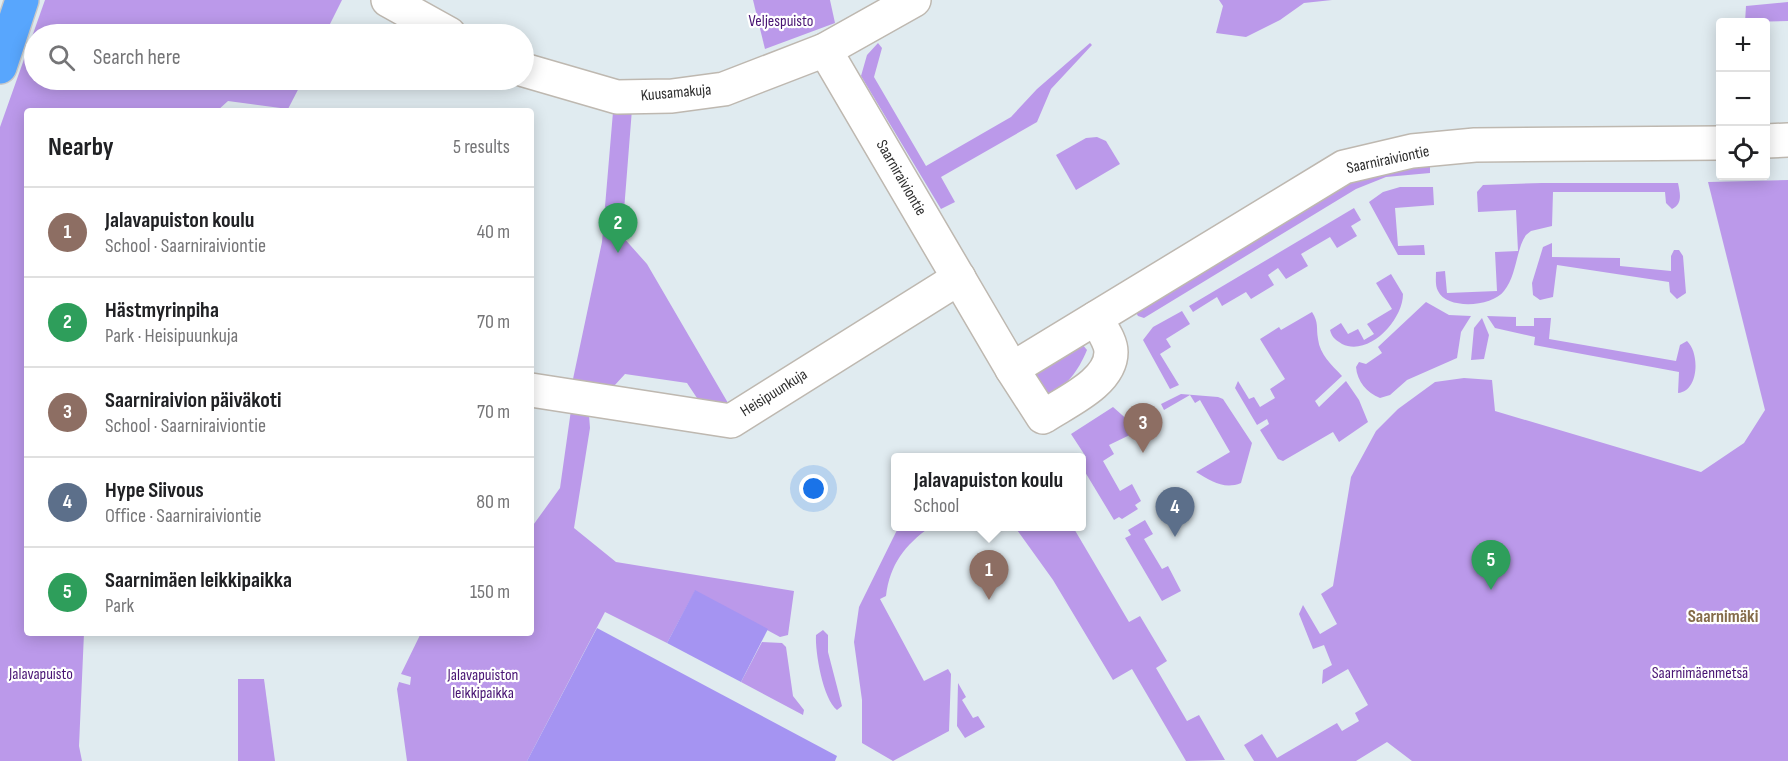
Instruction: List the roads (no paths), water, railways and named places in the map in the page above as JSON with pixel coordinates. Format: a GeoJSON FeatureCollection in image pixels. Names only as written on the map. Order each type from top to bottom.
{"type":"FeatureCollection","features":[{"type":"Feature","properties":{"kind":"main road"},"geometry":{"type":"LineString","coordinates":[[0,67],[22,0]]}},
{"type":"Feature","properties":{"kind":"street"},"geometry":{"type":"LineString","coordinates":[[388,0],[431,24]]}},
{"type":"Feature","properties":{"kind":"street","name":"Kuusamakuja"},"geometry":{"type":"LineString","coordinates":[[534,73],[617,97],[672,96],[724,89],[825,50],[914,0]]}},
{"type":"Feature","properties":{"kind":"street","name":"Saarniraiviontie"},"geometry":{"type":"LineString","coordinates":[[825,50],[1012,369],[1043,417],[1093,384],[1107,369],[1111,351],[1096,318]]}},
{"type":"Feature","properties":{"kind":"street"},"geometry":{"type":"LineString","coordinates":[[1770,141],[1788,140]]}},
{"type":"Feature","properties":{"kind":"street","name":"Saarniraiviontie"},"geometry":{"type":"LineString","coordinates":[[1012,369],[1344,167],[1412,151],[1475,145],[1716,143]]}},
{"type":"Feature","properties":{"kind":"street","name":"Heisipuunkuja"},"geometry":{"type":"LineString","coordinates":[[534,390],[731,421],[959,278]]}},
{"type":"Feature","properties":{"kind":"place","name":"Hästmyrinpiha"},"geometry":{"type":"Point","coordinates":[618,253]}},
{"type":"Feature","properties":{"kind":"place","name":"Saarniraivion päiväkoti"},"geometry":{"type":"Point","coordinates":[1143,453]}},
{"type":"Feature","properties":{"kind":"place","name":"Hype Siivous"},"geometry":{"type":"Point","coordinates":[1175,537]}},
{"type":"Feature","properties":{"kind":"place","name":"Saarnimäen leikkipaikka"},"geometry":{"type":"Point","coordinates":[1491,590]}},
{"type":"Feature","properties":{"kind":"place","name":"Jalavapuiston koulu"},"geometry":{"type":"Point","coordinates":[989,600]}},
{"type":"Feature","properties":{"kind":"district","name":"Saarnimäki"},"geometry":{"type":"Point","coordinates":[1723,616]}},
{"type":"Feature","properties":{"kind":"park label","name":"Veljespuisto"},"geometry":{"type":"Point","coordinates":[781,21]}},
{"type":"Feature","properties":{"kind":"park label","name":"Saarnimäenmetsä"},"geometry":{"type":"Point","coordinates":[1700,673]}},
{"type":"Feature","properties":{"kind":"park label","name":"Jalavapuisto"},"geometry":{"type":"Point","coordinates":[41,674]}},
{"type":"Feature","properties":{"kind":"park label","name":"Jalavapuiston leikkipaikka"},"geometry":{"type":"Point","coordinates":[483,684]}}]}
